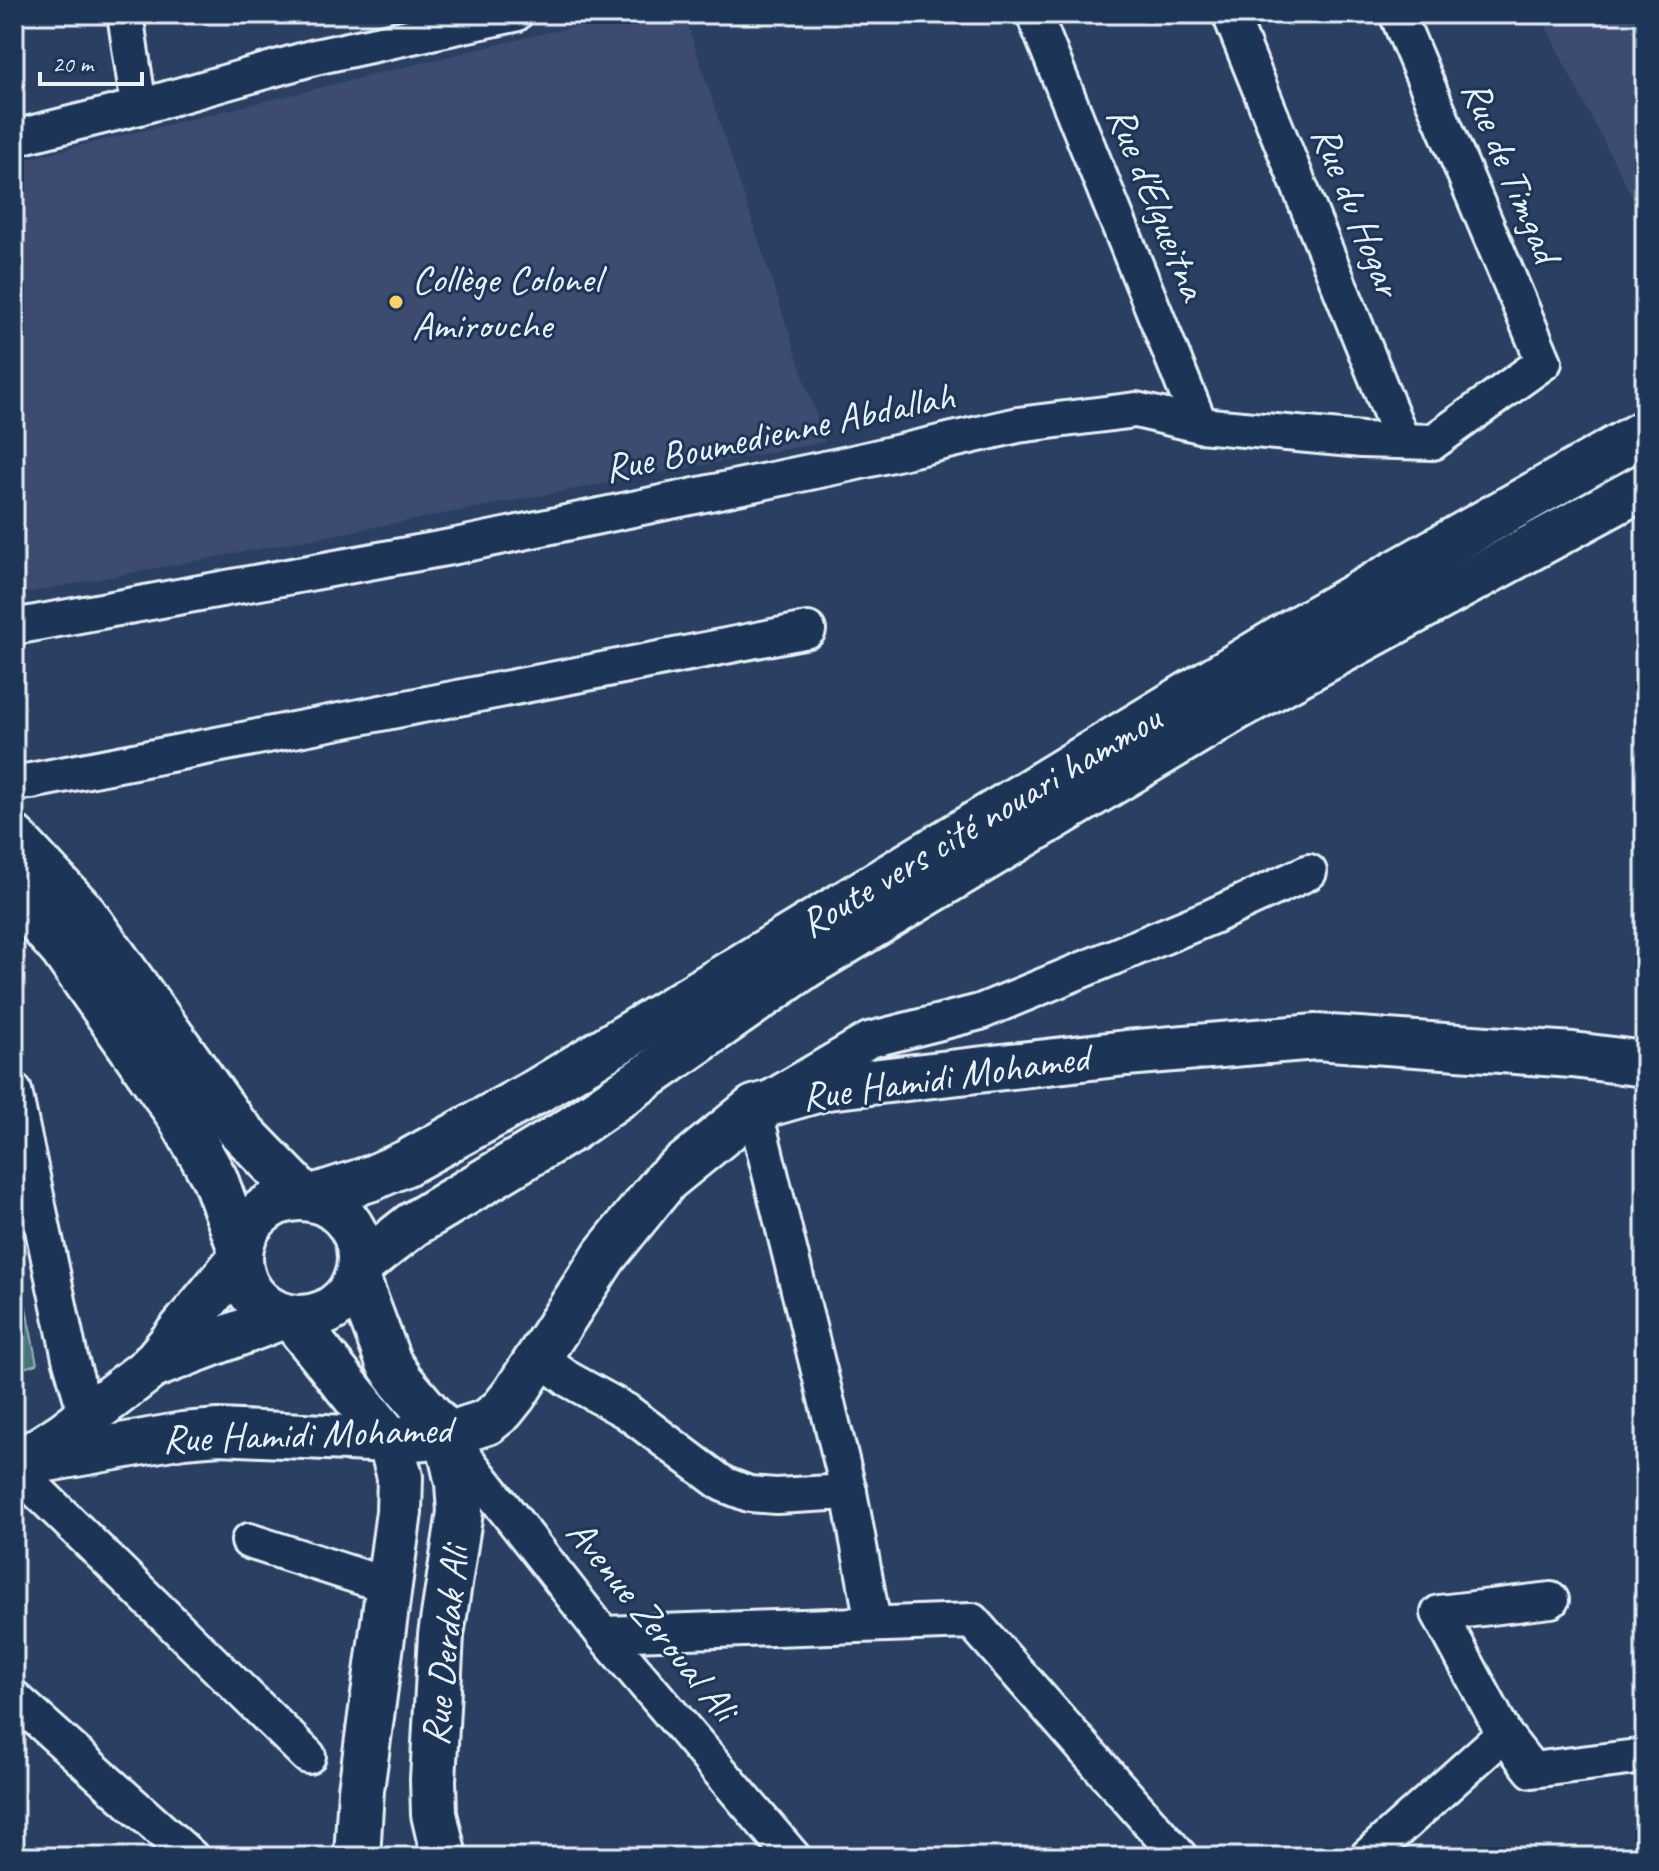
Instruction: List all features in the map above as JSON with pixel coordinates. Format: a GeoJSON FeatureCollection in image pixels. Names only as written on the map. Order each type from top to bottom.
{"type":"FeatureCollection","features":[{"type":"Feature","properties":{"kind":"street"},"geometry":{"type":"LineString","coordinates":[[125,14],[139,107]]}},
{"type":"Feature","properties":{"kind":"street","name":"Rue d'Elgueitna"},"geometry":{"type":"LineString","coordinates":[[1034,14],[1200,425]]}},
{"type":"Feature","properties":{"kind":"street","name":"Rue du Hogar"},"geometry":{"type":"LineString","coordinates":[[1230,14],[1402,441]]}},
{"type":"Feature","properties":{"kind":"street","name":"Rue de Timgad"},"geometry":{"type":"LineString","coordinates":[[1397,14],[1544,362]]}},
{"type":"Feature","properties":{"kind":"street"},"geometry":{"type":"LineString","coordinates":[[14,138],[139,107],[315,57],[498,16]]}},
{"type":"Feature","properties":{"kind":"street","name":"Rue Boumedienne Abdallah"},"geometry":{"type":"LineString","coordinates":[[14,627],[456,546],[1018,425],[1136,410],[1200,425],[1362,440],[1433,442],[1544,362]]}},
{"type":"Feature","properties":{"kind":"street","name":"Route vers cité nouari hammou"},"geometry":{"type":"LineString","coordinates":[[308,1198],[396,1168],[537,1091],[1290,633],[1645,432]]}},
{"type":"Feature","properties":{"kind":"street","name":"Route vers cité nouari hammou"},"geometry":{"type":"LineString","coordinates":[[358,1272],[412,1225],[573,1128],[807,965],[1236,708],[1645,486]]}},
{"type":"Feature","properties":{"kind":"street"},"geometry":{"type":"LineString","coordinates":[[14,783],[808,630]]}},
{"type":"Feature","properties":{"kind":"street"},"geometry":{"type":"LineString","coordinates":[[14,838],[82,911],[234,1124],[308,1198]]}},
{"type":"Feature","properties":{"kind":"street"},"geometry":{"type":"LineString","coordinates":[[873,1623],[849,1492],[754,1108],[869,1040],[980,1012],[1213,916],[1309,872]]}},
{"type":"Feature","properties":{"kind":"street"},"geometry":{"type":"LineString","coordinates":[[14,894],[63,950],[193,1136],[215,1179],[240,1254],[243,1278],[252,1295],[266,1308],[288,1317],[390,1440],[400,1477],[401,1495],[361,1790],[357,1857]]}},
{"type":"Feature","properties":{"kind":"street","name":"Rue Hamidi Mohamed"},"geometry":{"type":"LineString","coordinates":[[14,1465],[183,1435],[219,1432],[390,1440],[447,1435],[478,1426],[502,1410],[605,1255],[666,1180],[754,1108],[827,1087],[1126,1053],[1316,1037],[1573,1055],[1645,1064]]}},
{"type":"Feature","properties":{"kind":"street"},"geometry":{"type":"LineString","coordinates":[[14,1091],[70,1358],[87,1417]]}},
{"type":"Feature","properties":{"kind":"street"},"geometry":{"type":"LineString","coordinates":[[151,1367],[240,1254],[246,1231],[256,1216],[270,1205],[287,1199],[308,1198],[327,1204],[343,1215],[353,1230],[359,1247],[358,1272],[389,1363],[447,1435]]}},
{"type":"Feature","properties":{"kind":"street"},"geometry":{"type":"LineString","coordinates":[[151,1367],[288,1317],[312,1317],[332,1309],[347,1295],[358,1272]]}},
{"type":"Feature","properties":{"kind":"street"},"geometry":{"type":"LineString","coordinates":[[538,1356],[568,1379],[626,1411],[723,1484],[749,1494],[776,1496],[849,1492]]}},
{"type":"Feature","properties":{"kind":"street","name":"Rue Hamidi Mohamed"},"geometry":{"type":"LineString","coordinates":[[14,1465],[87,1417],[151,1367]]}},
{"type":"Feature","properties":{"kind":"street","name":"Avenue Zeroual Ali"},"geometry":{"type":"LineString","coordinates":[[447,1435],[603,1634],[793,1857]]}},
{"type":"Feature","properties":{"kind":"street","name":"Rue Derdak Ali"},"geometry":{"type":"LineString","coordinates":[[444,1857],[434,1814],[433,1780],[441,1635],[460,1512],[458,1483],[447,1435]]}},
{"type":"Feature","properties":{"kind":"street"},"geometry":{"type":"LineString","coordinates":[[14,1465],[308,1756]]}},
{"type":"Feature","properties":{"kind":"street"},"geometry":{"type":"LineString","coordinates":[[249,1541],[389,1586]]}},
{"type":"Feature","properties":{"kind":"street"},"geometry":{"type":"LineString","coordinates":[[1551,1600],[1439,1613],[1504,1734],[1532,1770],[1645,1756]]}},
{"type":"Feature","properties":{"kind":"street"},"geometry":{"type":"LineString","coordinates":[[603,1634],[972,1621],[1180,1857]]}},
{"type":"Feature","properties":{"kind":"street"},"geometry":{"type":"LineString","coordinates":[[14,1698],[191,1857]]}},
{"type":"Feature","properties":{"kind":"street"},"geometry":{"type":"LineString","coordinates":[[1367,1857],[1504,1734]]}},
{"type":"Feature","properties":{"kind":"shaded area","name":"Collège Colonel Amirouche"},"geometry":{"type":"Polygon","coordinates":[[[637,14],[684,14],[825,442],[14,595],[14,162],[545,33],[637,14]]]}},
{"type":"Feature","properties":{"kind":"shaded area"},"geometry":{"type":"Polygon","coordinates":[[[1540,14],[1645,14],[1645,222],[1565,66],[1540,14]]]}},
{"type":"Feature","properties":{"kind":"green space"},"geometry":{"type":"Polygon","coordinates":[[[14,1247],[37,1364],[14,1371],[14,1247]]]}},
{"type":"Feature","properties":{"kind":"place","name":"Collège Colonel Amirouche"},"geometry":{"type":"Point","coordinates":[396,302]}}]}
